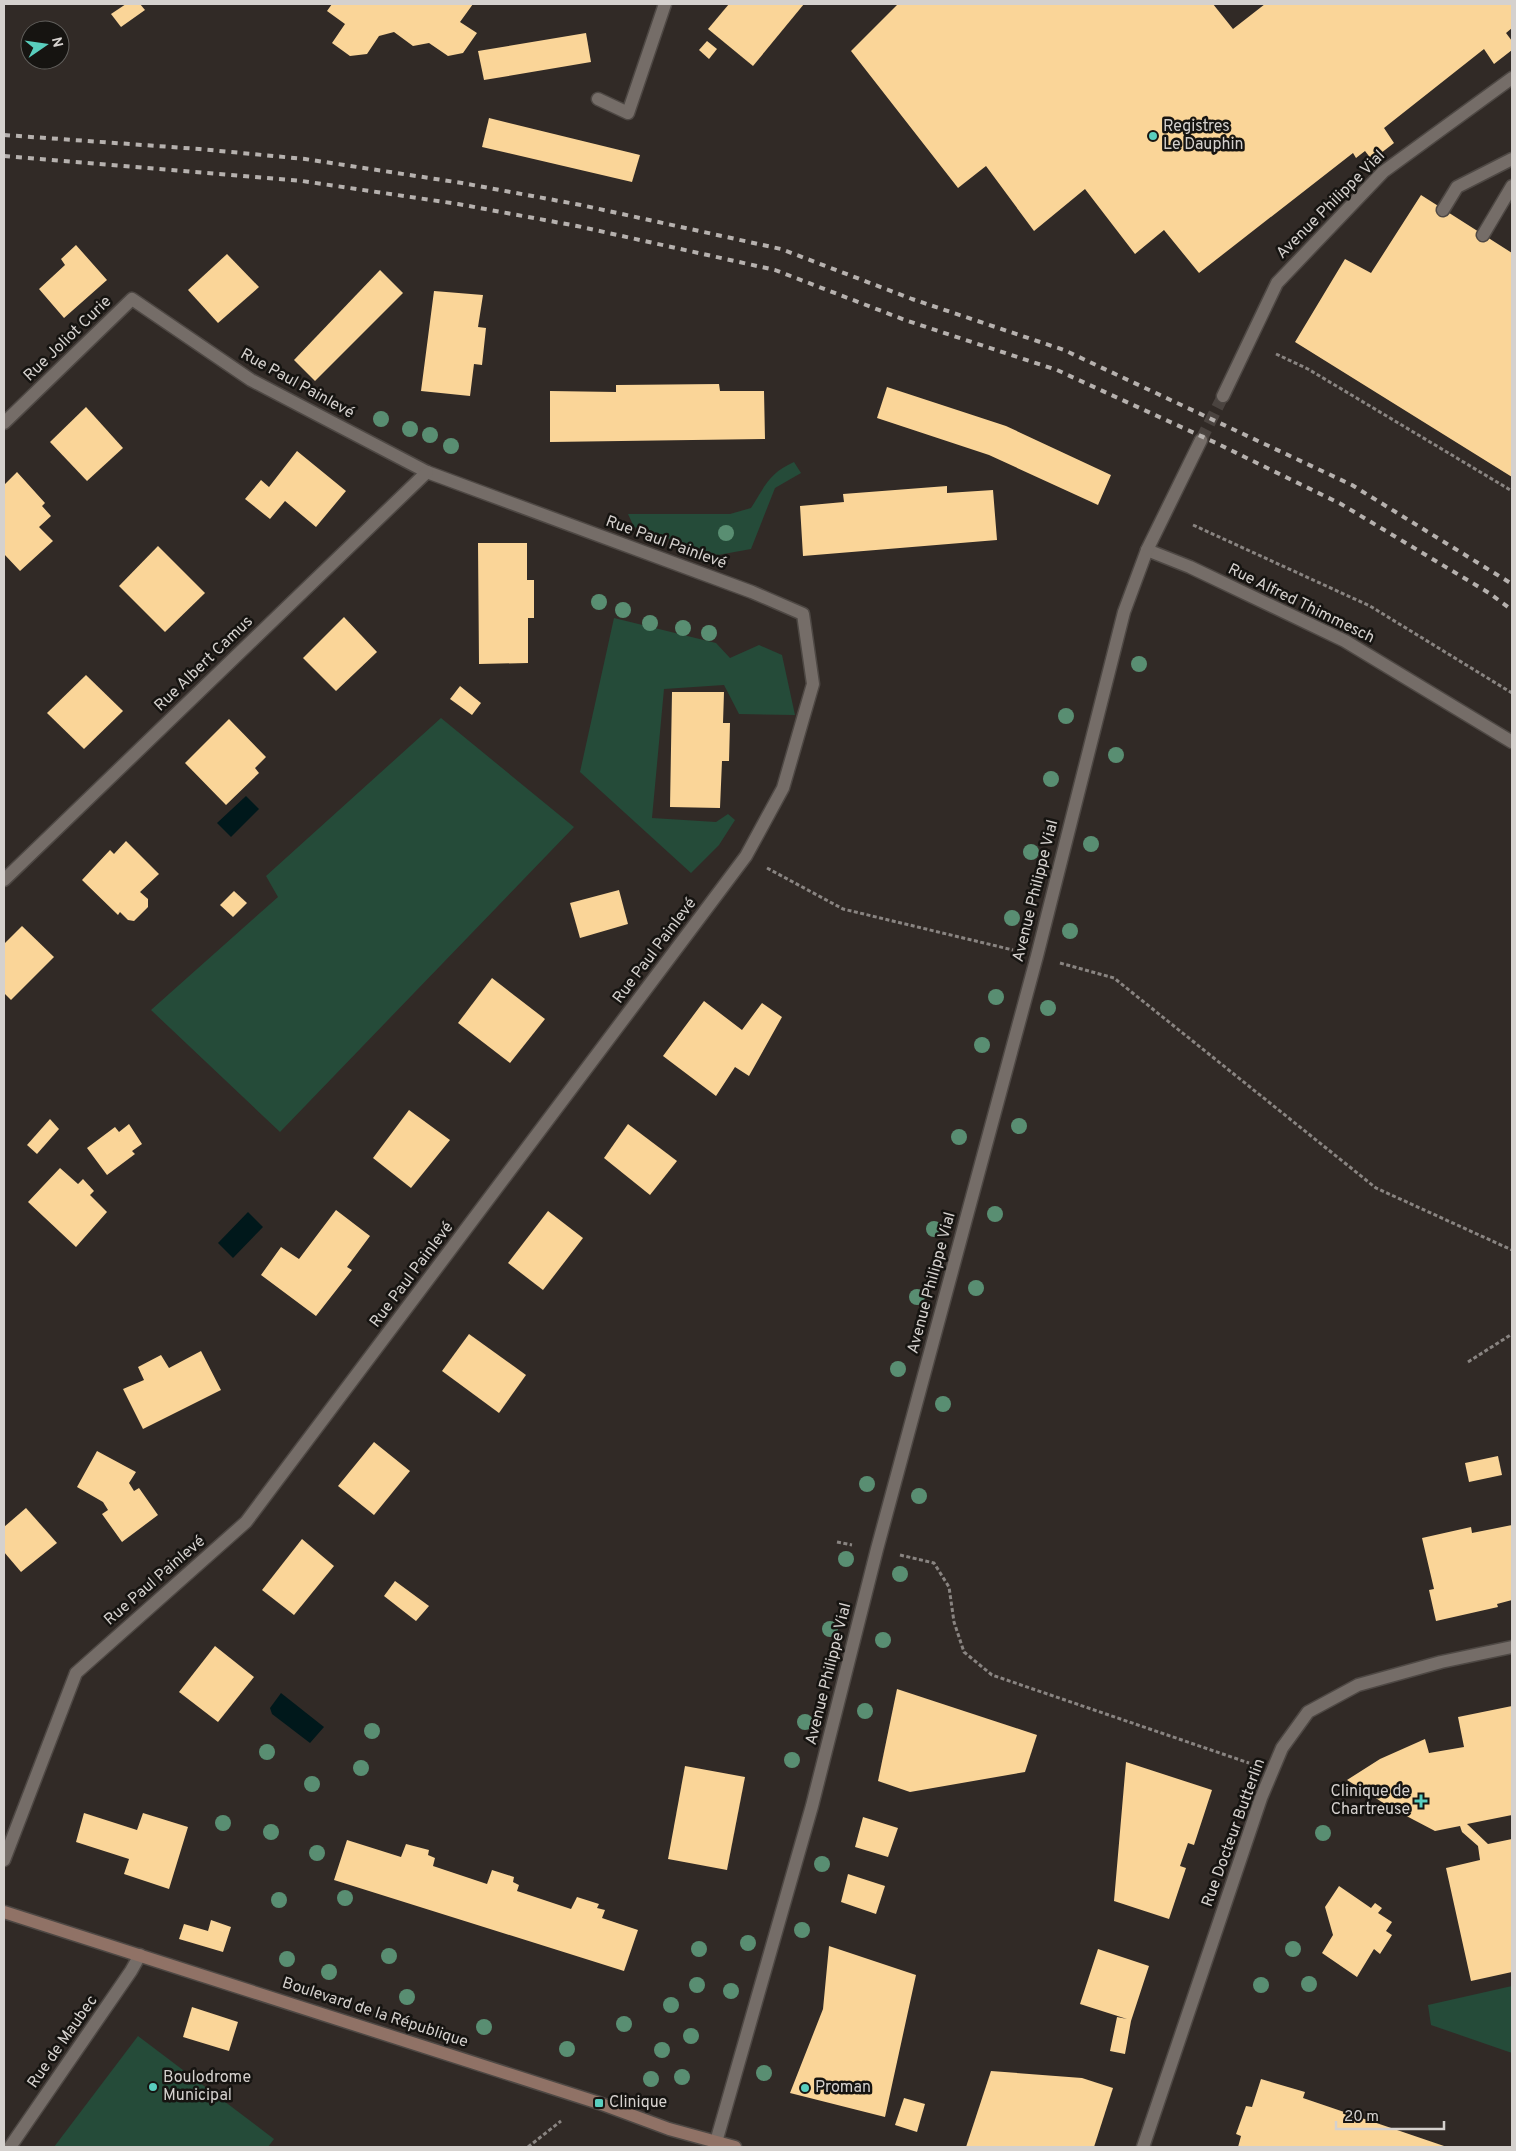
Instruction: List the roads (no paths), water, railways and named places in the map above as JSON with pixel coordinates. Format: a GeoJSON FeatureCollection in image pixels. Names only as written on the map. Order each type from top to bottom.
{"type":"FeatureCollection","features":[{"type":"Feature","properties":{"kind":"street"},"geometry":{"type":"LineString","coordinates":[[598,99],[628,113],[665,4]]}},
{"type":"Feature","properties":{"kind":"street","name":"Avenue Philippe Vial"},"geometry":{"type":"LineString","coordinates":[[1223,396],[1277,283],[1383,172],[1512,78]]}},
{"type":"Feature","properties":{"kind":"street"},"geometry":{"type":"LineString","coordinates":[[1443,210],[1457,187],[1512,159]]}},
{"type":"Feature","properties":{"kind":"street"},"geometry":{"type":"LineString","coordinates":[[1483,235],[1512,186]]}},
{"type":"Feature","properties":{"kind":"street","name":"Rue Joliot Curie"},"geometry":{"type":"LineString","coordinates":[[4,423],[132,298]]}},
{"type":"Feature","properties":{"kind":"street","name":"Rue Paul Painlevé"},"geometry":{"type":"LineString","coordinates":[[4,1860],[76,1673],[246,1522],[746,856],[782,788],[813,684],[803,614],[752,592],[427,472],[251,380],[132,298]]}},
{"type":"Feature","properties":{"kind":"street","name":"Avenue Philippe Vial"},"geometry":{"type":"LineString","coordinates":[[716,2145],[810,1816],[877,1549],[1037,956],[1124,612],[1147,550],[1202,440]]}},
{"type":"Feature","properties":{"kind":"street","name":"Rue Albert Camus"},"geometry":{"type":"LineString","coordinates":[[4,880],[427,472]]}},
{"type":"Feature","properties":{"kind":"street","name":"Rue Alfred Thimmesch"},"geometry":{"type":"LineString","coordinates":[[1147,550],[1190,567],[1345,641],[1512,742]]}},
{"type":"Feature","properties":{"kind":"street","name":"Rue Docteur Butterlin"},"geometry":{"type":"LineString","coordinates":[[1143,2147],[1261,1798],[1274,1772],[1282,1748],[1308,1712],[1358,1685],[1441,1662],[1512,1646]]}},
{"type":"Feature","properties":{"kind":"street","name":"Boulevard de la République"},"geometry":{"type":"LineString","coordinates":[[4,1912],[716,2145],[735,2147]]}},
{"type":"Feature","properties":{"kind":"street","name":"Rue de Maubec"},"geometry":{"type":"LineString","coordinates":[[10,2147],[131,1971],[140,1955]]}},
{"type":"Feature","properties":{"kind":"water"},"geometry":{"type":"Polygon","coordinates":[[[246,796],[259,809],[231,837],[217,823],[246,796]]]}},
{"type":"Feature","properties":{"kind":"water"},"geometry":{"type":"Polygon","coordinates":[[[248,1212],[263,1227],[233,1258],[218,1243],[248,1212]]]}},
{"type":"Feature","properties":{"kind":"water"},"geometry":{"type":"Polygon","coordinates":[[[281,1693],[324,1727],[310,1743],[272,1714],[270,1708],[281,1693]]]}},
{"type":"Feature","properties":{"kind":"tunnel"},"geometry":{"type":"LineString","coordinates":[[1201,440],[1223,396]]}},
{"type":"Feature","properties":{"kind":"railway"},"geometry":{"type":"LineString","coordinates":[[4,135],[199,149],[305,159],[462,183],[581,205],[781,249],[912,299],[1064,350],[1352,485],[1512,584]]}},
{"type":"Feature","properties":{"kind":"railway"},"geometry":{"type":"LineString","coordinates":[[4,156],[302,181],[458,204],[577,226],[775,270],[905,320],[1057,370],[1216,443],[1341,504],[1489,593],[1512,610]]}},
{"type":"Feature","properties":{"kind":"place","name":"Registres Le Dauphin"},"geometry":{"type":"Point","coordinates":[1153,136]}},
{"type":"Feature","properties":{"kind":"place","name":"Clinique de Chartreuse"},"geometry":{"type":"Point","coordinates":[1421,1801]}},
{"type":"Feature","properties":{"kind":"place","name":"Boulodrome Municipal"},"geometry":{"type":"Point","coordinates":[153,2087]}},
{"type":"Feature","properties":{"kind":"place","name":"Proman"},"geometry":{"type":"Point","coordinates":[805,2088]}},
{"type":"Feature","properties":{"kind":"place","name":"Clinique"},"geometry":{"type":"Point","coordinates":[599,2103]}}]}
